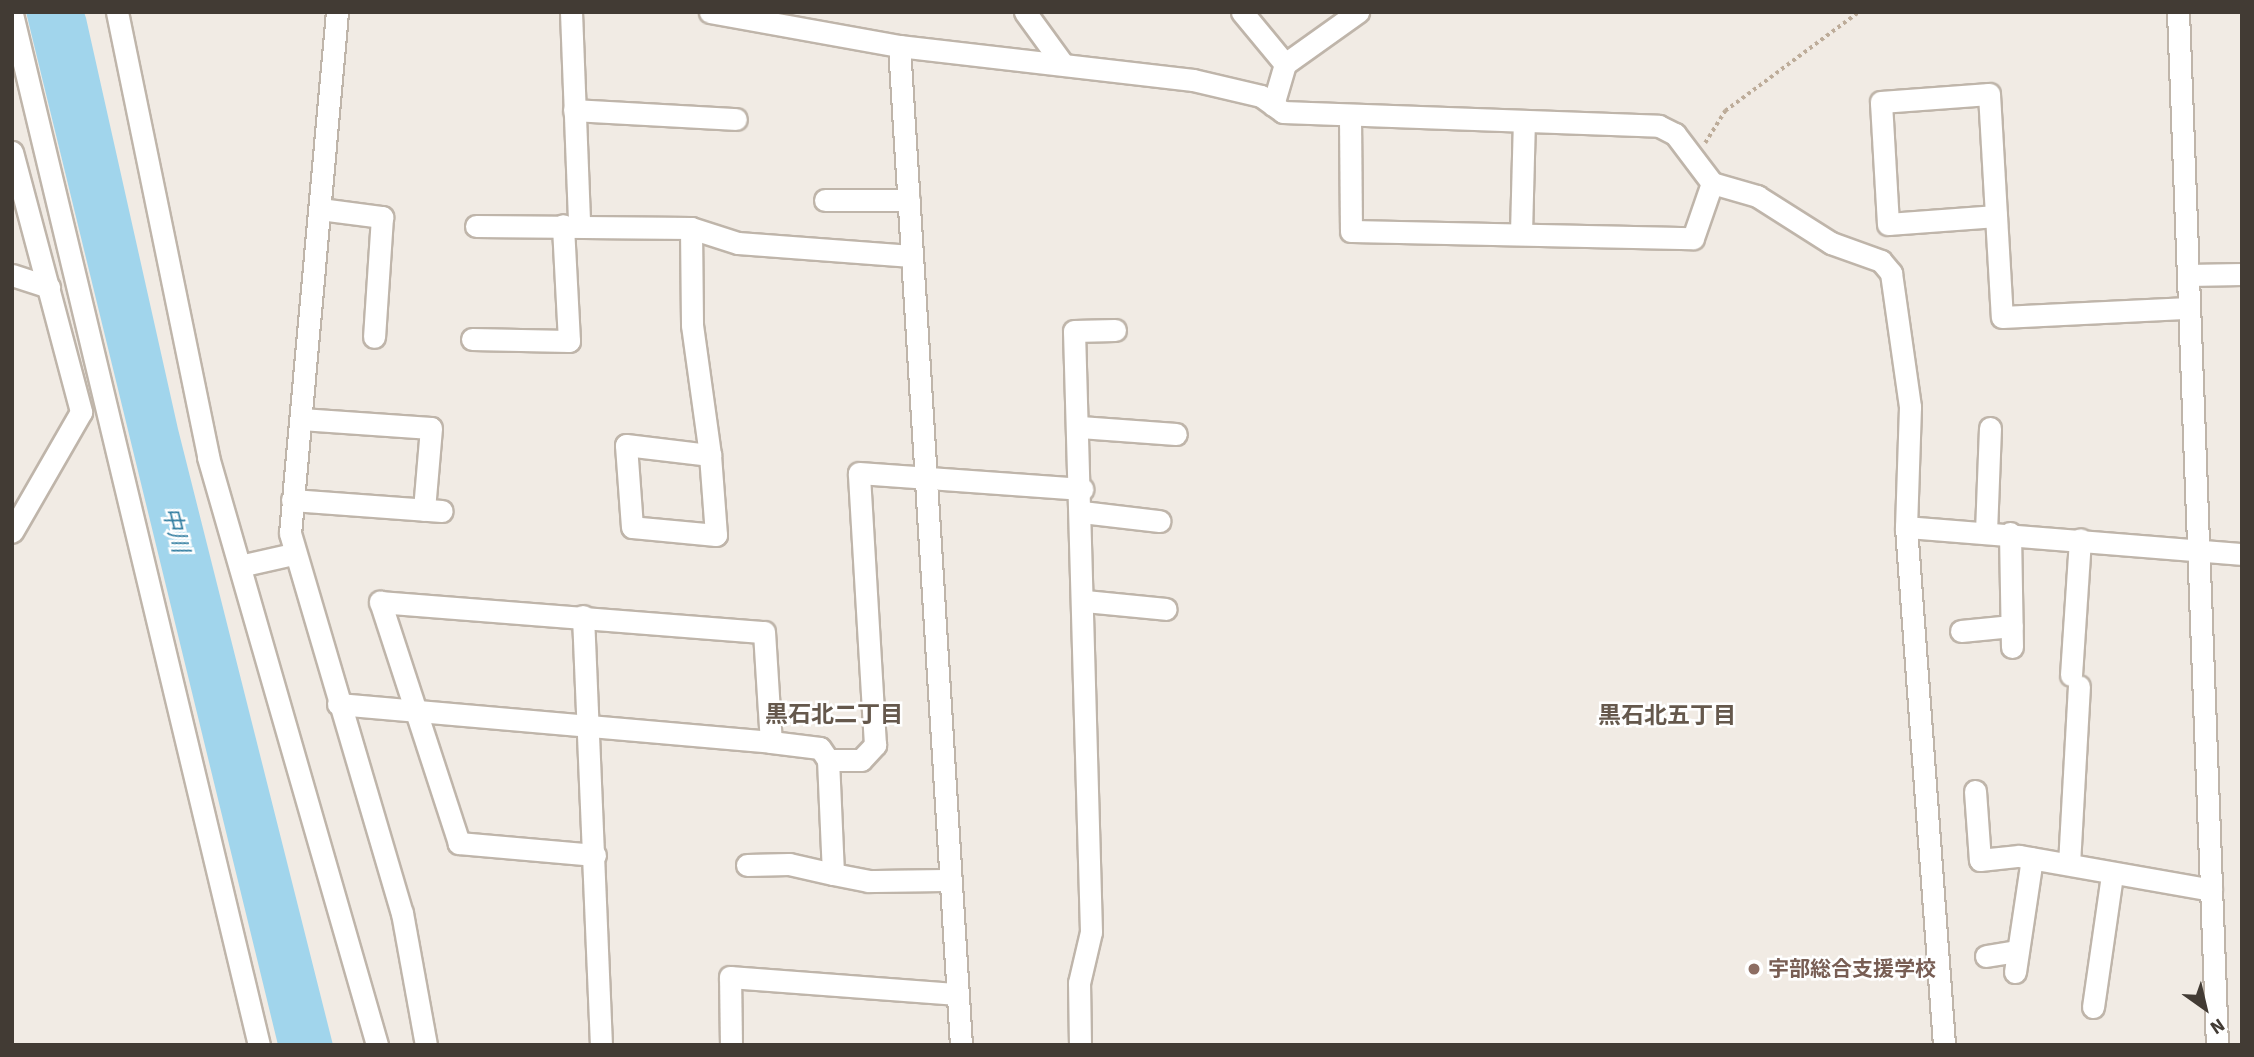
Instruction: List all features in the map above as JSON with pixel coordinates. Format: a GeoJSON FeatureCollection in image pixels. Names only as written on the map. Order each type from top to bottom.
{"type":"FeatureCollection","features":[{"type":"Feature","properties":{"kind":"street"},"geometry":{"type":"LineString","coordinates":[[117,12],[208,457],[377,1045]]}},
{"type":"Feature","properties":{"kind":"street"},"geometry":{"type":"LineString","coordinates":[[337,12],[302,419],[292,500],[292,554],[402,913],[426,1045]]}},
{"type":"Feature","properties":{"kind":"street"},"geometry":{"type":"LineString","coordinates":[[472,339],[569,341],[574,110],[571,12]]}},
{"type":"Feature","properties":{"kind":"street"},"geometry":{"type":"LineString","coordinates":[[710,12],[899,46],[1193,80],[1261,96],[1283,112],[1350,117],[1659,126],[1675,134],[1712,183],[1785,209],[1831,243],[1881,261],[1891,273],[1910,407],[1906,527],[1944,1045]]}},
{"type":"Feature","properties":{"kind":"street"},"geometry":{"type":"LineString","coordinates":[[1026,12],[1062,64]]}},
{"type":"Feature","properties":{"kind":"street"},"geometry":{"type":"LineString","coordinates":[[1242,12],[1284,64]]}},
{"type":"Feature","properties":{"kind":"street"},"geometry":{"type":"LineString","coordinates":[[1273,104],[1284,64],[1358,12]]}},
{"type":"Feature","properties":{"kind":"street"},"geometry":{"type":"LineString","coordinates":[[2178,12],[2217,1045]]}},
{"type":"Feature","properties":{"kind":"street"},"geometry":{"type":"LineString","coordinates":[[12,14],[259,1045]]}},
{"type":"Feature","properties":{"kind":"street"},"geometry":{"type":"LineString","coordinates":[[899,46],[922,474],[961,1045]]}},
{"type":"Feature","properties":{"kind":"street"},"geometry":{"type":"LineString","coordinates":[[1996,216],[1888,224],[1881,102],[1989,94],[2002,317],[2189,308]]}},
{"type":"Feature","properties":{"kind":"street"},"geometry":{"type":"LineString","coordinates":[[574,110],[736,119]]}},
{"type":"Feature","properties":{"kind":"street"},"geometry":{"type":"LineString","coordinates":[[1350,117],[1351,230],[1693,239],[1712,183]]}},
{"type":"Feature","properties":{"kind":"street"},"geometry":{"type":"LineString","coordinates":[[1521,233],[1524,122]]}},
{"type":"Feature","properties":{"kind":"street"},"geometry":{"type":"LineString","coordinates":[[12,152],[81,412],[12,532]]}},
{"type":"Feature","properties":{"kind":"street"},"geometry":{"type":"LineString","coordinates":[[825,200],[909,200]]}},
{"type":"Feature","properties":{"kind":"street"},"geometry":{"type":"LineString","coordinates":[[320,209],[382,217],[374,337]]}},
{"type":"Feature","properties":{"kind":"street"},"geometry":{"type":"LineString","coordinates":[[477,226],[571,223],[691,228],[738,243],[912,256]]}},
{"type":"Feature","properties":{"kind":"street"},"geometry":{"type":"LineString","coordinates":[[691,228],[692,325],[710,455],[716,535],[632,527],[626,445],[710,455]]}},
{"type":"Feature","properties":{"kind":"street"},"geometry":{"type":"LineString","coordinates":[[2188,275],[2242,274]]}},
{"type":"Feature","properties":{"kind":"street"},"geometry":{"type":"LineString","coordinates":[[12,275],[49,287]]}},
{"type":"Feature","properties":{"kind":"street"},"geometry":{"type":"LineString","coordinates":[[1080,1045],[1079,983],[1091,932],[1082,489],[1074,331],[1115,330]]}},
{"type":"Feature","properties":{"kind":"street"},"geometry":{"type":"LineString","coordinates":[[292,500],[433,510],[431,429],[302,419]]}},
{"type":"Feature","properties":{"kind":"street"},"geometry":{"type":"LineString","coordinates":[[1080,427],[1176,434]]}},
{"type":"Feature","properties":{"kind":"street"},"geometry":{"type":"LineString","coordinates":[[1986,532],[1990,428]]}},
{"type":"Feature","properties":{"kind":"street"},"geometry":{"type":"LineString","coordinates":[[828,760],[861,760],[875,745],[859,473],[922,474],[1082,489]]}},
{"type":"Feature","properties":{"kind":"street"},"geometry":{"type":"LineString","coordinates":[[1082,512],[1158,521]]}},
{"type":"Feature","properties":{"kind":"street"},"geometry":{"type":"LineString","coordinates":[[1906,527],[2010,533],[2242,554]]}},
{"type":"Feature","properties":{"kind":"street"},"geometry":{"type":"LineString","coordinates":[[1961,631],[2012,637],[2010,533]]}},
{"type":"Feature","properties":{"kind":"street"},"geometry":{"type":"LineString","coordinates":[[2069,864],[2080,539]]}},
{"type":"Feature","properties":{"kind":"street"},"geometry":{"type":"LineString","coordinates":[[240,566],[292,554]]}},
{"type":"Feature","properties":{"kind":"street"},"geometry":{"type":"LineString","coordinates":[[1085,601],[1166,610]]}},
{"type":"Feature","properties":{"kind":"street"},"geometry":{"type":"LineString","coordinates":[[595,855],[458,843],[380,602],[764,632],[771,742]]}},
{"type":"Feature","properties":{"kind":"street"},"geometry":{"type":"LineString","coordinates":[[583,616],[601,1045]]}},
{"type":"Feature","properties":{"kind":"street"},"geometry":{"type":"LineString","coordinates":[[338,704],[820,748],[828,760],[832,874]]}},
{"type":"Feature","properties":{"kind":"street"},"geometry":{"type":"LineString","coordinates":[[1975,791],[1980,860],[2032,858],[2112,875],[2211,890]]}},
{"type":"Feature","properties":{"kind":"street"},"geometry":{"type":"LineString","coordinates":[[1986,956],[2017,961],[2032,858]]}},
{"type":"Feature","properties":{"kind":"street"},"geometry":{"type":"LineString","coordinates":[[747,866],[789,864],[869,881],[951,880]]}},
{"type":"Feature","properties":{"kind":"street"},"geometry":{"type":"LineString","coordinates":[[2093,1007],[2112,875]]}},
{"type":"Feature","properties":{"kind":"street"},"geometry":{"type":"LineString","coordinates":[[731,1045],[730,977],[957,994]]}},
{"type":"Feature","properties":{"kind":"path"},"geometry":{"type":"LineString","coordinates":[[1694,160],[1725,111],[1859,12]]}},
{"type":"Feature","properties":{"kind":"water","name":"中川"},"geometry":{"type":"Polygon","coordinates":[[[26,12],[84,12],[86,18],[178,429],[333,1045],[278,1045],[26,12]]]}},
{"type":"Feature","properties":{"kind":"place","name":"宇部総合支援学校"},"geometry":{"type":"Point","coordinates":[1754,969]}},
{"type":"Feature","properties":{"kind":"district","name":"黒石北二丁目"},"geometry":{"type":"Point","coordinates":[834,715]}},
{"type":"Feature","properties":{"kind":"district","name":"黒石北五丁目"},"geometry":{"type":"Point","coordinates":[1667,716]}}]}
